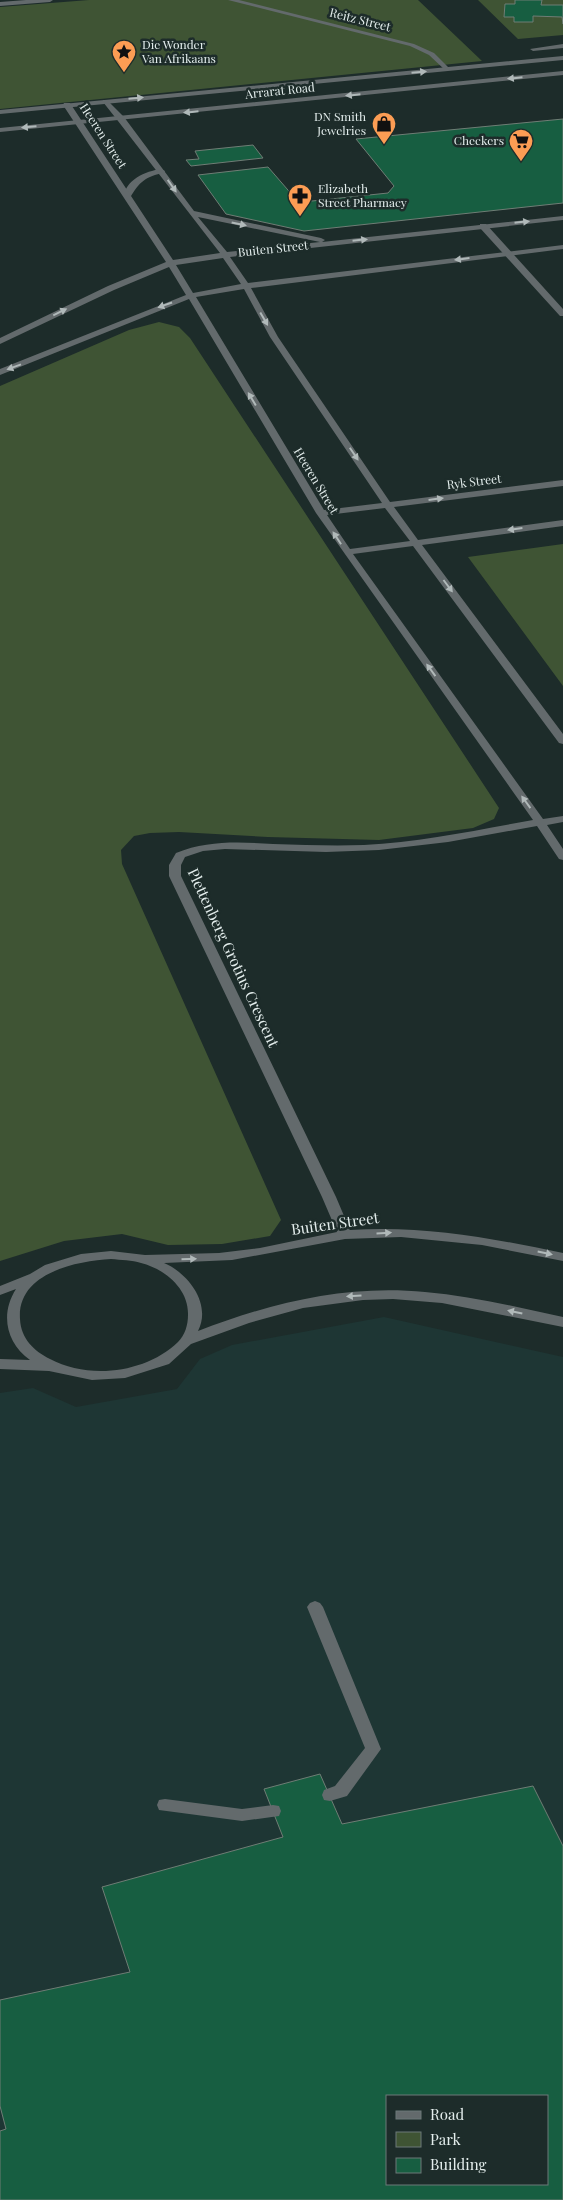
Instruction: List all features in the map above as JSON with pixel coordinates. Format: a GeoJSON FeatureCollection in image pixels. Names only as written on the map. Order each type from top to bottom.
{"type":"FeatureCollection","features":[{"type":"Feature","properties":{"kind":"street"},"geometry":{"type":"LineString","coordinates":[[0,4],[50,0]]}},
{"type":"Feature","properties":{"kind":"street","name":"Reitz Street"},"geometry":{"type":"LineString","coordinates":[[231,0],[412,45],[428,51],[440,59],[444,69],[438,74],[440,77],[455,85]]}},
{"type":"Feature","properties":{"kind":"street"},"geometry":{"type":"LineString","coordinates":[[533,48],[563,46]]}},
{"type":"Feature","properties":{"kind":"street","name":"Arrarat Road"},"geometry":{"type":"LineString","coordinates":[[0,112],[563,58]]}},
{"type":"Feature","properties":{"kind":"street"},"geometry":{"type":"LineString","coordinates":[[460,68],[476,77],[475,83]]}},
{"type":"Feature","properties":{"kind":"street","name":"Arrarat Road"},"geometry":{"type":"LineString","coordinates":[[0,130],[563,73]]}},
{"type":"Feature","properties":{"kind":"street","name":"Heeren Street"},"geometry":{"type":"LineString","coordinates":[[105,101],[122,119],[191,213],[224,254],[246,286],[274,337],[388,505],[563,741]]}},
{"type":"Feature","properties":{"kind":"street","name":"Heeren Street"},"geometry":{"type":"LineString","coordinates":[[67,105],[171,263],[322,514],[347,552],[563,857]]}},
{"type":"Feature","properties":{"kind":"street"},"geometry":{"type":"LineString","coordinates":[[127,196],[137,179],[147,174],[162,171]]}},
{"type":"Feature","properties":{"kind":"street"},"geometry":{"type":"LineString","coordinates":[[191,213],[336,242]]}},
{"type":"Feature","properties":{"kind":"street","name":"Buiten Street"},"geometry":{"type":"LineString","coordinates":[[0,341],[111,288],[171,263],[224,254],[563,218]]}},
{"type":"Feature","properties":{"kind":"street"},"geometry":{"type":"LineString","coordinates":[[484,226],[563,314]]}},
{"type":"Feature","properties":{"kind":"street"},"geometry":{"type":"LineString","coordinates":[[0,372],[33,360],[133,317],[190,296],[246,286],[563,247]]}},
{"type":"Feature","properties":{"kind":"street","name":"Ryk Street"},"geometry":{"type":"LineString","coordinates":[[322,514],[563,483]]}},
{"type":"Feature","properties":{"kind":"street"},"geometry":{"type":"LineString","coordinates":[[347,552],[563,523]]}},
{"type":"Feature","properties":{"kind":"street","name":"Plettenberg Grotius Crescent"},"geometry":{"type":"LineString","coordinates":[[344,1236],[329,1197],[176,876],[175,865],[180,855],[195,848],[216,845],[338,849],[379,847],[472,835],[563,819]]}},
{"type":"Feature","properties":{"kind":"street","name":"Buiten Street"},"geometry":{"type":"LineString","coordinates":[[140,1258],[185,1259],[224,1257],[344,1236],[392,1232],[435,1233],[478,1239],[563,1257]]}},
{"type":"Feature","properties":{"kind":"street"},"geometry":{"type":"LineString","coordinates":[[0,1291],[38,1275],[55,1265],[82,1257],[119,1254],[159,1264],[175,1273],[187,1285],[194,1298],[197,1312],[195,1327],[187,1341],[175,1353],[156,1364],[132,1372],[106,1376],[80,1374],[51,1366],[0,1364]]}},
{"type":"Feature","properties":{"kind":"street"},"geometry":{"type":"LineString","coordinates":[[38,1275],[22,1289],[14,1306],[13,1323],[18,1340],[32,1354],[51,1366]]}},
{"type":"Feature","properties":{"kind":"street"},"geometry":{"type":"LineString","coordinates":[[187,1341],[218,1328],[290,1306],[333,1297],[380,1294],[424,1296],[563,1322]]}},
{"type":"Feature","properties":{"kind":"street"},"geometry":{"type":"LineString","coordinates":[[315,1607],[373,1749],[341,1791],[330,1795]]}},
{"type":"Feature","properties":{"kind":"street"},"geometry":{"type":"LineString","coordinates":[[166,1805],[242,1815],[273,1811]]}},
{"type":"Feature","properties":{"kind":"shaded area"},"geometry":{"type":"Polygon","coordinates":[[[384,1317],[563,1357],[563,2200],[0,2200],[0,1393],[33,1388],[76,1407],[177,1389],[200,1359],[232,1345],[384,1317]]]}},
{"type":"Feature","properties":{"kind":"green space"},"geometry":{"type":"Polygon","coordinates":[[[89,0],[418,0],[482,61],[0,109],[0,7],[89,0]]]}},
{"type":"Feature","properties":{"kind":"green space"},"geometry":{"type":"Polygon","coordinates":[[[478,0],[563,0],[563,35],[518,39],[478,0]]]}},
{"type":"Feature","properties":{"kind":"green space"},"geometry":{"type":"Polygon","coordinates":[[[159,322],[179,327],[190,338],[499,808],[494,819],[473,828],[379,840],[179,832],[150,833],[134,836],[121,850],[122,864],[281,1220],[270,1236],[222,1244],[168,1245],[122,1234],[64,1241],[0,1261],[0,386],[129,330],[159,322]]]}},
{"type":"Feature","properties":{"kind":"green space"},"geometry":{"type":"Polygon","coordinates":[[[563,544],[563,686],[468,557],[563,544]]]}},
{"type":"Feature","properties":{"kind":"building"},"geometry":{"type":"Polygon","coordinates":[[[515,0],[542,0],[541,5],[563,5],[563,24],[562,17],[533,16],[533,22],[514,22],[514,17],[504,17],[505,4],[515,4],[515,0]]]}},
{"type":"Feature","properties":{"kind":"building"},"geometry":{"type":"Polygon","coordinates":[[[563,119],[563,203],[304,231],[226,214],[198,175],[268,167],[294,197],[312,201],[388,193],[394,186],[356,139],[563,119]]]}},
{"type":"Feature","properties":{"kind":"building"},"geometry":{"type":"Polygon","coordinates":[[[253,145],[263,158],[191,166],[186,160],[199,159],[195,151],[253,145]]]}},
{"type":"Feature","properties":{"kind":"building"},"geometry":{"type":"Polygon","coordinates":[[[320,1774],[342,1824],[533,1786],[563,1846],[563,2200],[0,2200],[0,2131],[6,2129],[0,2106],[0,2000],[130,1972],[102,1887],[283,1837],[264,1789],[320,1774]]]}},
{"type":"Feature","properties":{"kind":"place","name":"Die Wonder Van Afrikaans"},"geometry":{"type":"Point","coordinates":[124,73]}},
{"type":"Feature","properties":{"kind":"place","name":"DN Smith Jewelries"},"geometry":{"type":"Point","coordinates":[384,145]}},
{"type":"Feature","properties":{"kind":"place","name":"Checkers"},"geometry":{"type":"Point","coordinates":[521,162]}},
{"type":"Feature","properties":{"kind":"place","name":"Elizabeth Street Pharmacy"},"geometry":{"type":"Point","coordinates":[300,217]}}]}
